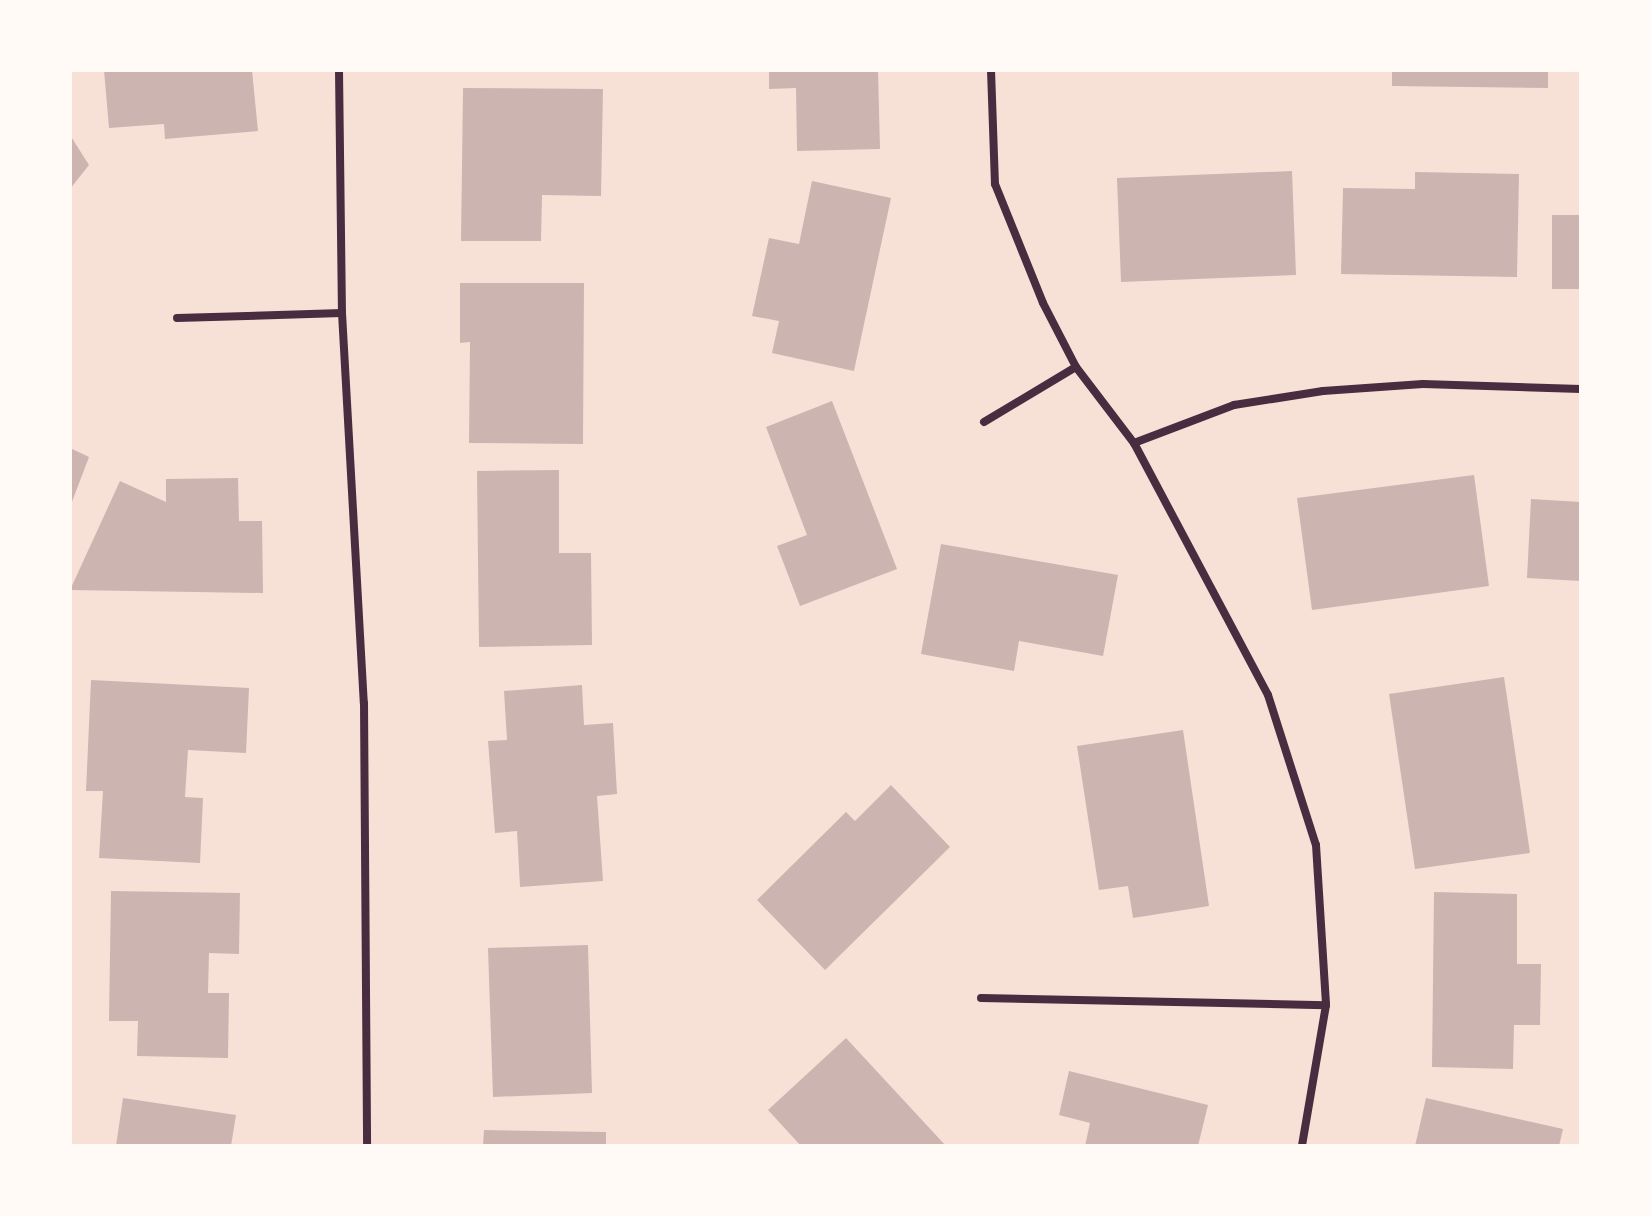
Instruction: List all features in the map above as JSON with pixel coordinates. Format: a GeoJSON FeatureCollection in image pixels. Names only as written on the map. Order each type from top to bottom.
{"type":"FeatureCollection","features":[{"type":"Feature","properties":{"kind":"street"},"geometry":{"type":"LineString","coordinates":[[339,70],[342,313],[364,703],[367,1146]]}},
{"type":"Feature","properties":{"kind":"street"},"geometry":{"type":"LineString","coordinates":[[991,70],[995,184],[1076,367],[1134,443],[1268,695],[1316,845],[1326,1005],[1302,1146]]}},
{"type":"Feature","properties":{"kind":"street"},"geometry":{"type":"LineString","coordinates":[[177,318],[342,313]]}},
{"type":"Feature","properties":{"kind":"street"},"geometry":{"type":"LineString","coordinates":[[984,422],[1076,367]]}},
{"type":"Feature","properties":{"kind":"street"},"geometry":{"type":"LineString","coordinates":[[1134,443],[1234,405],[1323,391],[1423,384],[1581,389]]}},
{"type":"Feature","properties":{"kind":"street"},"geometry":{"type":"LineString","coordinates":[[981,998],[1326,1005]]}},
{"type":"Feature","properties":{"kind":"building"},"geometry":{"type":"Polygon","coordinates":[[[104,70],[252,70],[258,131],[165,139],[164,124],[109,128],[104,70]]]}},
{"type":"Feature","properties":{"kind":"building"},"geometry":{"type":"Polygon","coordinates":[[[769,70],[878,70],[880,149],[797,151],[796,88],[769,89],[769,70]]]}},
{"type":"Feature","properties":{"kind":"building"},"geometry":{"type":"Polygon","coordinates":[[[1392,70],[1548,70],[1548,88],[1392,86],[1392,70]]]}},
{"type":"Feature","properties":{"kind":"building"},"geometry":{"type":"Polygon","coordinates":[[[463,88],[603,89],[601,196],[542,195],[541,241],[461,241],[463,88]]]}},
{"type":"Feature","properties":{"kind":"building"},"geometry":{"type":"Polygon","coordinates":[[[70,135],[89,165],[70,189],[70,135]]]}},
{"type":"Feature","properties":{"kind":"building"},"geometry":{"type":"Polygon","coordinates":[[[1292,171],[1296,275],[1121,282],[1117,178],[1292,171]]]}},
{"type":"Feature","properties":{"kind":"building"},"geometry":{"type":"Polygon","coordinates":[[[1415,172],[1519,174],[1517,277],[1341,274],[1343,188],[1415,189],[1415,172]]]}},
{"type":"Feature","properties":{"kind":"building"},"geometry":{"type":"Polygon","coordinates":[[[812,181],[891,198],[854,371],[772,353],[779,321],[752,316],[769,238],[799,244],[812,181]]]}},
{"type":"Feature","properties":{"kind":"building"},"geometry":{"type":"Polygon","coordinates":[[[1552,215],[1581,215],[1581,289],[1552,289],[1552,215]]]}},
{"type":"Feature","properties":{"kind":"building"},"geometry":{"type":"Polygon","coordinates":[[[460,283],[584,283],[583,444],[469,443],[470,342],[460,343],[460,283]]]}},
{"type":"Feature","properties":{"kind":"building"},"geometry":{"type":"Polygon","coordinates":[[[832,401],[897,569],[800,606],[777,546],[807,535],[766,427],[832,401]]]}},
{"type":"Feature","properties":{"kind":"building"},"geometry":{"type":"Polygon","coordinates":[[[70,448],[89,457],[70,507],[70,448]]]}},
{"type":"Feature","properties":{"kind":"building"},"geometry":{"type":"Polygon","coordinates":[[[559,470],[559,553],[591,553],[592,645],[479,647],[477,471],[559,470]]]}},
{"type":"Feature","properties":{"kind":"building"},"geometry":{"type":"Polygon","coordinates":[[[1474,475],[1489,586],[1312,610],[1297,498],[1474,475]]]}},
{"type":"Feature","properties":{"kind":"building"},"geometry":{"type":"Polygon","coordinates":[[[238,478],[239,521],[262,521],[263,593],[70,590],[120,481],[166,502],[166,479],[238,478]]]}},
{"type":"Feature","properties":{"kind":"building"},"geometry":{"type":"Polygon","coordinates":[[[1531,499],[1581,502],[1581,581],[1527,578],[1531,499]]]}},
{"type":"Feature","properties":{"kind":"building"},"geometry":{"type":"Polygon","coordinates":[[[941,544],[1118,575],[1103,656],[1019,641],[1014,671],[921,654],[941,544]]]}},
{"type":"Feature","properties":{"kind":"building"},"geometry":{"type":"Polygon","coordinates":[[[1504,677],[1530,853],[1415,869],[1389,694],[1504,677]]]}},
{"type":"Feature","properties":{"kind":"building"},"geometry":{"type":"Polygon","coordinates":[[[91,680],[249,688],[246,753],[188,750],[185,797],[203,798],[200,863],[99,858],[103,791],[86,791],[91,680]]]}},
{"type":"Feature","properties":{"kind":"building"},"geometry":{"type":"Polygon","coordinates":[[[582,685],[584,725],[613,723],[617,794],[597,796],[603,881],[520,887],[517,831],[495,833],[488,741],[507,740],[504,691],[582,685]]]}},
{"type":"Feature","properties":{"kind":"building"},"geometry":{"type":"Polygon","coordinates":[[[1183,730],[1209,906],[1133,918],[1128,886],[1099,890],[1077,746],[1183,730]]]}},
{"type":"Feature","properties":{"kind":"building"},"geometry":{"type":"Polygon","coordinates":[[[891,785],[950,847],[825,970],[757,900],[846,812],[855,821],[891,785]]]}},
{"type":"Feature","properties":{"kind":"building"},"geometry":{"type":"Polygon","coordinates":[[[111,891],[240,893],[239,954],[209,953],[208,993],[229,993],[228,1058],[137,1056],[138,1021],[109,1021],[111,891]]]}},
{"type":"Feature","properties":{"kind":"building"},"geometry":{"type":"Polygon","coordinates":[[[1434,892],[1517,894],[1517,964],[1541,964],[1540,1025],[1514,1025],[1513,1069],[1432,1067],[1434,892]]]}},
{"type":"Feature","properties":{"kind":"building"},"geometry":{"type":"Polygon","coordinates":[[[588,945],[592,1093],[493,1097],[488,948],[588,945]]]}},
{"type":"Feature","properties":{"kind":"building"},"geometry":{"type":"Polygon","coordinates":[[[846,1038],[946,1146],[801,1146],[768,1110],[846,1038]]]}},
{"type":"Feature","properties":{"kind":"building"},"geometry":{"type":"Polygon","coordinates":[[[1069,1071],[1208,1105],[1198,1146],[1085,1146],[1090,1123],[1059,1115],[1069,1071]]]}},
{"type":"Feature","properties":{"kind":"building"},"geometry":{"type":"Polygon","coordinates":[[[123,1098],[236,1115],[231,1146],[116,1146],[123,1098]]]}},
{"type":"Feature","properties":{"kind":"building"},"geometry":{"type":"Polygon","coordinates":[[[1426,1098],[1563,1129],[1559,1146],[1415,1146],[1426,1098]]]}},
{"type":"Feature","properties":{"kind":"building"},"geometry":{"type":"Polygon","coordinates":[[[484,1130],[606,1132],[606,1146],[483,1146],[484,1130]]]}}]}
